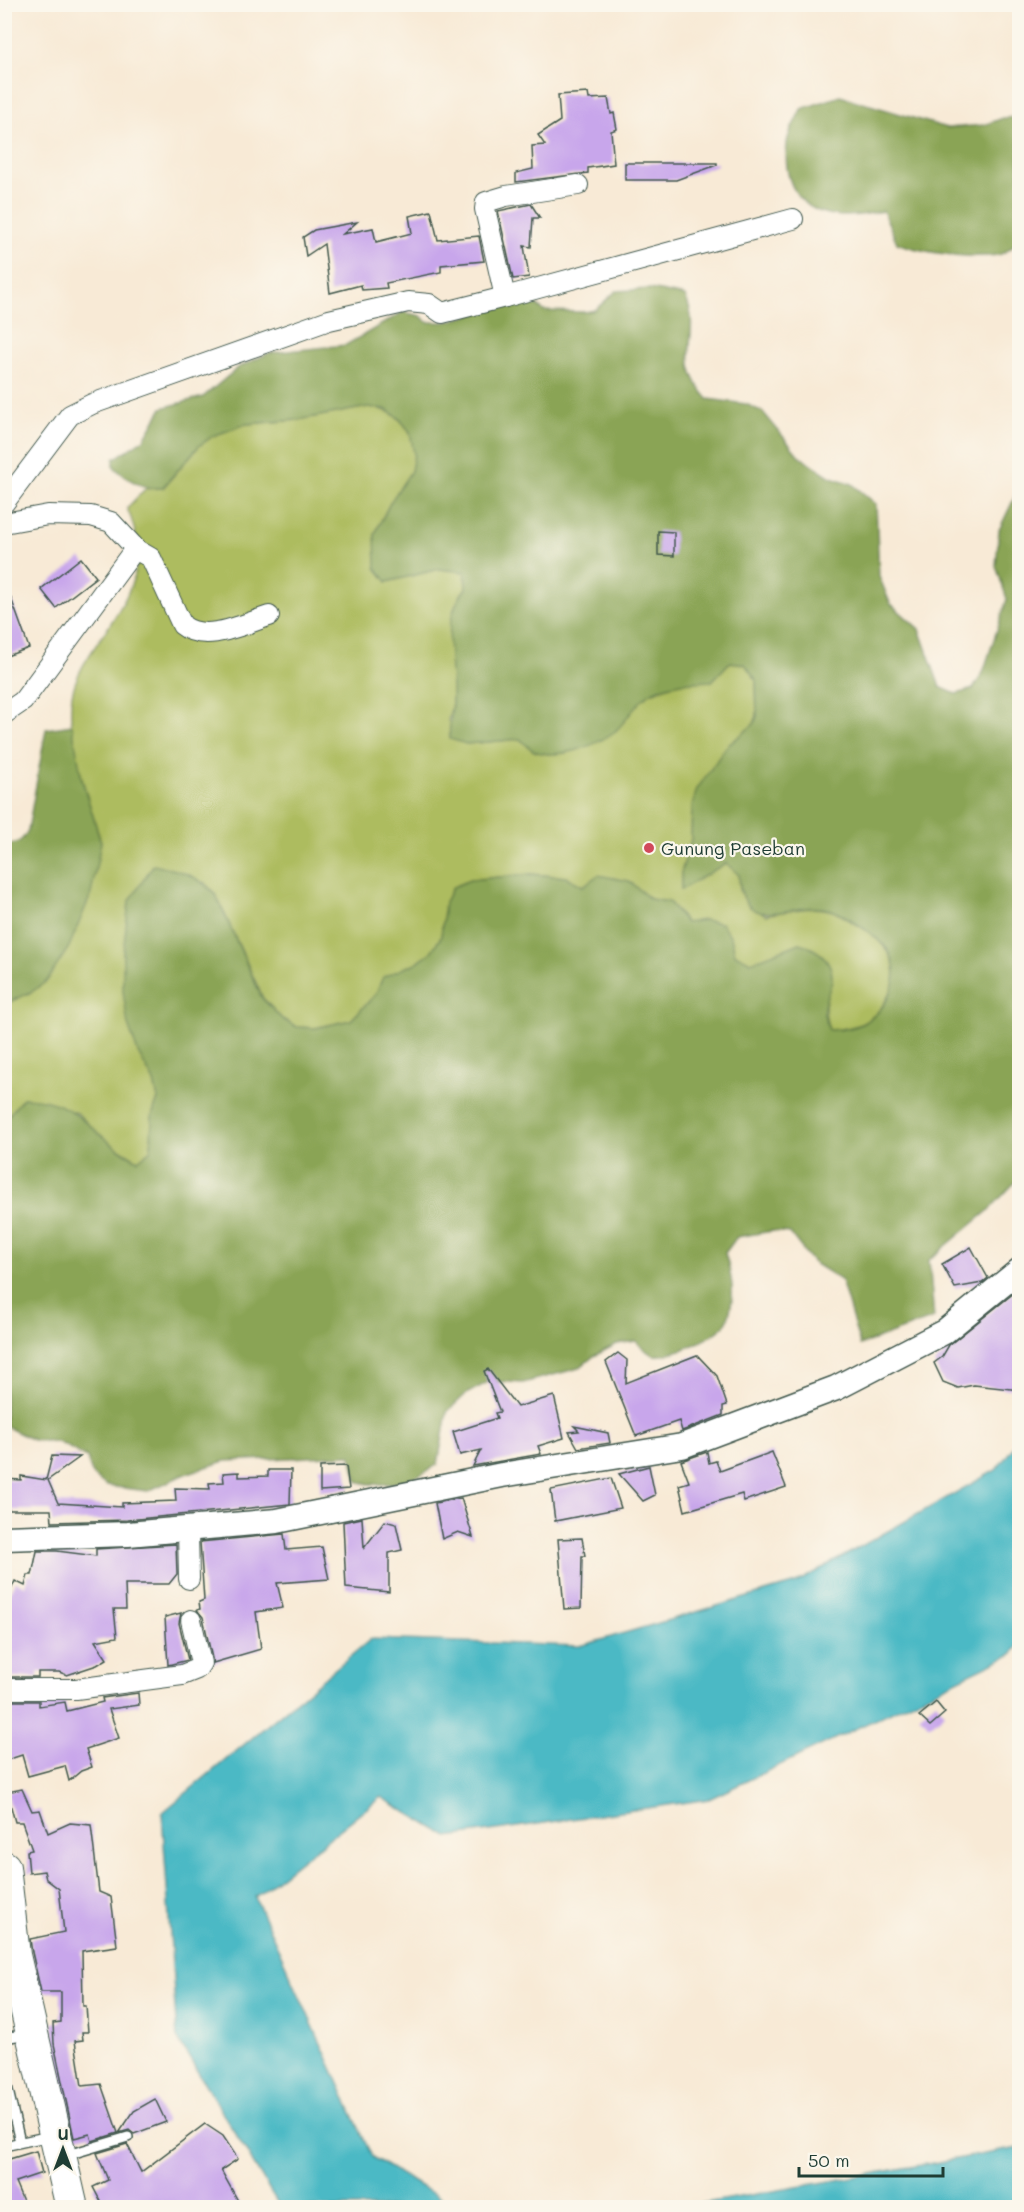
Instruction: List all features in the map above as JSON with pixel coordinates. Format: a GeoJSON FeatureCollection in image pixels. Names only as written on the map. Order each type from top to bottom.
{"type":"FeatureCollection","features":[{"type":"Feature","properties":{"kind":"highway"},"geometry":{"type":"LineString","coordinates":[[4,1867],[14,1955],[17,2036],[57,2146],[72,2208]]}},
{"type":"Feature","properties":{"kind":"street"},"geometry":{"type":"LineString","coordinates":[[505,297],[485,209],[486,202],[506,195],[578,185]]}},
{"type":"Feature","properties":{"kind":"street"},"geometry":{"type":"LineString","coordinates":[[4,503],[70,415],[92,404],[329,320],[408,302],[429,304],[442,313],[793,219]]}},
{"type":"Feature","properties":{"kind":"street"},"geometry":{"type":"LineString","coordinates":[[4,523],[48,515],[100,517],[111,522],[137,550],[151,558],[182,625],[191,632],[202,635],[269,616]]}},
{"type":"Feature","properties":{"kind":"street"},"geometry":{"type":"LineString","coordinates":[[4,714],[23,701],[132,553],[137,550]]}},
{"type":"Feature","properties":{"kind":"street"},"geometry":{"type":"LineString","coordinates":[[4,1538],[188,1530],[277,1521],[331,1512],[502,1475],[682,1446],[836,1388],[944,1332],[1020,1270]]}},
{"type":"Feature","properties":{"kind":"street"},"geometry":{"type":"LineString","coordinates":[[188,1530],[189,1579]]}},
{"type":"Feature","properties":{"kind":"street"},"geometry":{"type":"LineString","coordinates":[[4,1689],[75,1689],[182,1675],[197,1669],[201,1664],[191,1620]]}},
{"type":"Feature","properties":{"kind":"lane"},"geometry":{"type":"LineString","coordinates":[[4,2073],[20,2142]]}},
{"type":"Feature","properties":{"kind":"lane"},"geometry":{"type":"LineString","coordinates":[[4,2146],[20,2142],[57,2146],[128,2137]]}},
{"type":"Feature","properties":{"kind":"green space"},"geometry":{"type":"Polygon","coordinates":[[[840,96],[947,128],[984,125],[1003,118],[1019,117],[1020,238],[1018,241],[1007,251],[998,255],[961,256],[933,252],[897,243],[883,211],[839,216],[820,212],[809,206],[794,190],[790,180],[786,156],[788,139],[801,109],[840,96]]]}},
{"type":"Feature","properties":{"kind":"green space"},"geometry":{"type":"Polygon","coordinates":[[[650,289],[685,296],[690,310],[689,359],[691,371],[708,399],[746,404],[763,412],[800,457],[831,477],[852,484],[876,504],[879,576],[890,603],[919,629],[940,687],[956,694],[973,689],[983,673],[1007,599],[996,566],[999,530],[1019,488],[1019,1178],[988,1211],[929,1260],[934,1318],[860,1345],[841,1280],[812,1262],[790,1233],[772,1231],[737,1237],[725,1253],[732,1287],[730,1312],[723,1327],[715,1333],[694,1345],[671,1353],[654,1355],[636,1341],[617,1344],[594,1356],[579,1368],[523,1383],[490,1381],[466,1394],[447,1412],[438,1464],[410,1479],[389,1484],[367,1484],[357,1481],[351,1455],[225,1461],[185,1474],[148,1491],[107,1486],[93,1476],[87,1458],[58,1442],[33,1440],[5,1426],[4,1121],[23,1098],[42,1100],[72,1112],[122,1151],[138,1160],[151,1150],[152,1116],[158,1099],[154,1082],[138,1053],[128,1025],[123,991],[123,952],[129,902],[153,865],[187,874],[202,882],[216,895],[262,998],[282,1019],[297,1027],[315,1028],[351,1020],[375,995],[383,977],[416,963],[431,952],[441,937],[445,902],[453,887],[470,880],[530,874],[566,877],[583,886],[598,875],[629,881],[650,899],[669,902],[686,923],[703,920],[721,923],[731,937],[735,954],[751,962],[800,943],[812,948],[827,960],[832,972],[824,1008],[829,1030],[847,1029],[864,1023],[873,1017],[887,1000],[894,980],[894,969],[887,949],[863,928],[839,913],[817,908],[772,913],[760,912],[749,907],[742,895],[739,875],[726,863],[681,890],[681,873],[691,840],[692,806],[697,789],[726,747],[754,724],[757,716],[756,680],[745,664],[730,662],[712,681],[679,683],[656,690],[639,703],[614,732],[597,743],[565,753],[534,751],[520,739],[466,744],[450,739],[452,686],[450,628],[457,601],[466,588],[465,572],[439,569],[387,582],[376,568],[375,534],[391,501],[411,471],[414,454],[410,432],[399,418],[385,409],[368,407],[298,420],[246,424],[213,436],[199,446],[162,488],[136,483],[114,467],[114,459],[144,439],[162,408],[203,397],[239,367],[269,353],[346,345],[403,312],[421,316],[427,322],[446,322],[509,304],[537,305],[544,311],[585,312],[595,310],[616,291],[650,289]]]}},
{"type":"Feature","properties":{"kind":"green space"},"geometry":{"type":"Polygon","coordinates":[[[368,407],[380,409],[399,419],[406,426],[414,445],[411,473],[389,504],[375,534],[387,582],[439,569],[465,571],[466,588],[460,596],[452,703],[448,721],[466,744],[520,739],[533,750],[615,732],[637,703],[651,693],[682,682],[712,681],[730,662],[745,664],[756,680],[757,716],[754,724],[726,747],[692,806],[691,840],[681,873],[681,889],[726,863],[739,875],[740,892],[765,915],[813,908],[836,912],[870,933],[889,953],[895,970],[896,979],[893,987],[881,1008],[869,1019],[855,1026],[829,1030],[825,1005],[832,980],[800,943],[751,963],[735,954],[731,937],[704,920],[686,923],[669,902],[650,899],[629,881],[583,886],[566,877],[530,874],[470,880],[453,887],[445,902],[441,937],[431,952],[416,963],[384,977],[375,995],[351,1020],[315,1028],[297,1027],[282,1019],[263,998],[216,895],[204,882],[123,952],[138,1053],[154,1082],[158,1099],[152,1116],[151,1150],[138,1160],[103,1139],[77,1113],[23,1098],[5,1121],[5,1004],[33,991],[101,842],[75,749],[72,730],[72,695],[82,667],[128,594],[133,578],[137,562],[137,545],[134,527],[127,508],[145,489],[163,488],[199,446],[213,436],[246,424],[298,420],[368,407]]]}},
{"type":"Feature","properties":{"kind":"green space"},"geometry":{"type":"Polygon","coordinates":[[[72,725],[82,780],[101,842],[91,894],[69,947],[47,981],[33,991],[5,1004],[5,845],[19,842],[28,830],[46,729],[72,725]]]}},
{"type":"Feature","properties":{"kind":"water"},"geometry":{"type":"Polygon","coordinates":[[[1019,1440],[1020,1644],[1012,1654],[709,1799],[448,1837],[381,1797],[255,1897],[372,2157],[455,2207],[280,2207],[177,2038],[162,1813],[371,1639],[580,1646],[796,1583],[996,1470],[1019,1440]]]}},
{"type":"Feature","properties":{"kind":"water"},"geometry":{"type":"Polygon","coordinates":[[[1019,2148],[1019,2207],[682,2207],[1019,2148]]]}},
{"type":"Feature","properties":{"kind":"building"},"geometry":{"type":"Polygon","coordinates":[[[588,93],[589,99],[608,98],[611,114],[614,113],[617,129],[611,131],[614,164],[588,168],[588,173],[516,182],[516,173],[533,169],[532,146],[545,145],[538,135],[560,121],[558,95],[588,93]]]}},
{"type":"Feature","properties":{"kind":"building"},"geometry":{"type":"Polygon","coordinates":[[[625,163],[717,163],[717,165],[676,180],[625,180],[625,163]]]}},
{"type":"Feature","properties":{"kind":"building"},"geometry":{"type":"Polygon","coordinates":[[[531,204],[540,218],[533,218],[531,247],[524,246],[529,277],[513,279],[498,211],[531,204]]]}},
{"type":"Feature","properties":{"kind":"building"},"geometry":{"type":"Polygon","coordinates":[[[431,211],[438,240],[479,236],[484,261],[441,265],[441,272],[386,283],[387,288],[362,290],[361,285],[330,293],[324,244],[306,256],[303,237],[314,230],[357,222],[343,234],[373,228],[376,242],[412,233],[409,216],[431,211]]]}},
{"type":"Feature","properties":{"kind":"building"},"geometry":{"type":"Polygon","coordinates":[[[658,531],[674,532],[674,556],[658,555],[658,531]]]}},
{"type":"Feature","properties":{"kind":"building"},"geometry":{"type":"Polygon","coordinates":[[[81,558],[96,577],[56,608],[41,589],[81,558]]]}},
{"type":"Feature","properties":{"kind":"building"},"geometry":{"type":"Polygon","coordinates":[[[7,587],[29,648],[4,657],[4,588],[7,587]]]}},
{"type":"Feature","properties":{"kind":"building"},"geometry":{"type":"Polygon","coordinates":[[[971,1247],[988,1278],[982,1283],[955,1288],[942,1264],[971,1247]]]}},
{"type":"Feature","properties":{"kind":"building"},"geometry":{"type":"Polygon","coordinates":[[[1014,1293],[1020,1299],[1020,1390],[974,1385],[958,1388],[943,1382],[934,1363],[942,1357],[949,1345],[1014,1293]]]}},
{"type":"Feature","properties":{"kind":"building"},"geometry":{"type":"Polygon","coordinates":[[[618,1353],[627,1360],[626,1383],[697,1355],[717,1376],[727,1405],[723,1406],[723,1415],[682,1431],[679,1421],[636,1436],[606,1362],[618,1353]]]}},
{"type":"Feature","properties":{"kind":"building"},"geometry":{"type":"Polygon","coordinates":[[[488,1369],[517,1407],[554,1396],[564,1438],[538,1446],[541,1454],[473,1466],[481,1450],[460,1455],[453,1432],[497,1418],[495,1413],[500,1412],[484,1371],[488,1369]]]}},
{"type":"Feature","properties":{"kind":"building"},"geometry":{"type":"Polygon","coordinates":[[[574,1426],[608,1433],[610,1443],[578,1448],[569,1432],[579,1431],[574,1426]]]}},
{"type":"Feature","properties":{"kind":"building"},"geometry":{"type":"Polygon","coordinates":[[[707,1452],[709,1463],[716,1461],[720,1471],[772,1452],[786,1487],[744,1501],[742,1494],[685,1511],[679,1485],[689,1482],[681,1461],[707,1452]]]}},
{"type":"Feature","properties":{"kind":"building"},"geometry":{"type":"Polygon","coordinates":[[[52,1456],[80,1457],[48,1480],[58,1503],[122,1507],[122,1503],[176,1501],[175,1488],[210,1489],[209,1483],[224,1482],[223,1473],[239,1472],[239,1477],[268,1476],[268,1470],[291,1470],[290,1504],[127,1520],[52,1522],[51,1510],[4,1510],[4,1479],[21,1480],[21,1476],[46,1480],[52,1456]]]}},
{"type":"Feature","properties":{"kind":"building"},"geometry":{"type":"Polygon","coordinates":[[[346,1466],[349,1489],[320,1491],[320,1467],[346,1466]]]}},
{"type":"Feature","properties":{"kind":"building"},"geometry":{"type":"Polygon","coordinates":[[[649,1466],[655,1495],[643,1501],[619,1474],[649,1466]]]}},
{"type":"Feature","properties":{"kind":"building"},"geometry":{"type":"Polygon","coordinates":[[[611,1478],[621,1508],[555,1521],[551,1490],[611,1478]]]}},
{"type":"Feature","properties":{"kind":"building"},"geometry":{"type":"Polygon","coordinates":[[[461,1498],[473,1537],[458,1532],[442,1539],[435,1503],[461,1498]]]}},
{"type":"Feature","properties":{"kind":"building"},"geometry":{"type":"Polygon","coordinates":[[[362,1518],[364,1548],[385,1521],[396,1524],[402,1550],[389,1553],[389,1592],[346,1588],[343,1522],[362,1518]]]}},
{"type":"Feature","properties":{"kind":"building"},"geometry":{"type":"Polygon","coordinates":[[[284,1534],[286,1550],[322,1547],[329,1579],[277,1583],[283,1608],[256,1612],[261,1649],[213,1663],[203,1617],[197,1610],[200,1609],[199,1602],[204,1600],[200,1542],[284,1534]]]}},
{"type":"Feature","properties":{"kind":"building"},"geometry":{"type":"Polygon","coordinates":[[[582,1538],[585,1556],[582,1556],[581,1608],[564,1609],[558,1539],[582,1538]]]}},
{"type":"Feature","properties":{"kind":"building"},"geometry":{"type":"Polygon","coordinates":[[[176,1544],[177,1574],[169,1584],[125,1584],[126,1609],[114,1609],[117,1637],[95,1641],[107,1659],[97,1665],[67,1675],[59,1672],[38,1672],[38,1677],[4,1677],[4,1605],[15,1581],[25,1586],[28,1575],[32,1575],[37,1551],[96,1556],[96,1549],[176,1544]]]}},
{"type":"Feature","properties":{"kind":"building"},"geometry":{"type":"Polygon","coordinates":[[[181,1613],[179,1623],[188,1660],[168,1665],[165,1617],[181,1613]]]}},
{"type":"Feature","properties":{"kind":"building"},"geometry":{"type":"Polygon","coordinates":[[[138,1693],[139,1705],[109,1709],[119,1738],[86,1749],[92,1767],[81,1771],[69,1781],[65,1766],[28,1776],[22,1755],[4,1761],[4,1701],[39,1701],[39,1706],[65,1702],[67,1711],[103,1702],[102,1698],[138,1693]]]}},
{"type":"Feature","properties":{"kind":"building"},"geometry":{"type":"Polygon","coordinates":[[[936,1702],[945,1713],[930,1726],[919,1716],[936,1702]]]}},
{"type":"Feature","properties":{"kind":"building"},"geometry":{"type":"Polygon","coordinates":[[[22,1789],[32,1811],[40,1810],[48,1833],[70,1823],[91,1825],[99,1892],[111,1897],[117,1946],[82,1951],[83,2006],[86,2006],[88,2032],[82,2032],[83,2040],[75,2041],[82,2086],[101,2084],[118,2133],[92,2141],[90,2134],[74,2138],[54,2044],[53,2023],[61,2022],[61,1992],[41,1992],[32,1952],[30,1939],[64,1932],[59,1889],[46,1879],[44,1871],[29,1873],[27,1851],[32,1850],[22,1822],[15,1822],[7,1792],[22,1789]]]}},
{"type":"Feature","properties":{"kind":"building"},"geometry":{"type":"Polygon","coordinates":[[[155,2099],[166,2122],[134,2134],[129,2130],[119,2133],[134,2111],[155,2099]]]}},
{"type":"Feature","properties":{"kind":"building"},"geometry":{"type":"Polygon","coordinates":[[[205,2124],[223,2136],[238,2159],[221,2170],[242,2208],[104,2208],[93,2187],[108,2180],[97,2153],[127,2144],[141,2172],[205,2124]]]}},
{"type":"Feature","properties":{"kind":"building"},"geometry":{"type":"Polygon","coordinates":[[[36,2151],[42,2173],[15,2182],[26,2208],[4,2208],[4,2157],[6,2160],[36,2151]]]}},
{"type":"Feature","properties":{"kind":"place","name":"Gunung Paseban"},"geometry":{"type":"Point","coordinates":[649,848]}}]}
